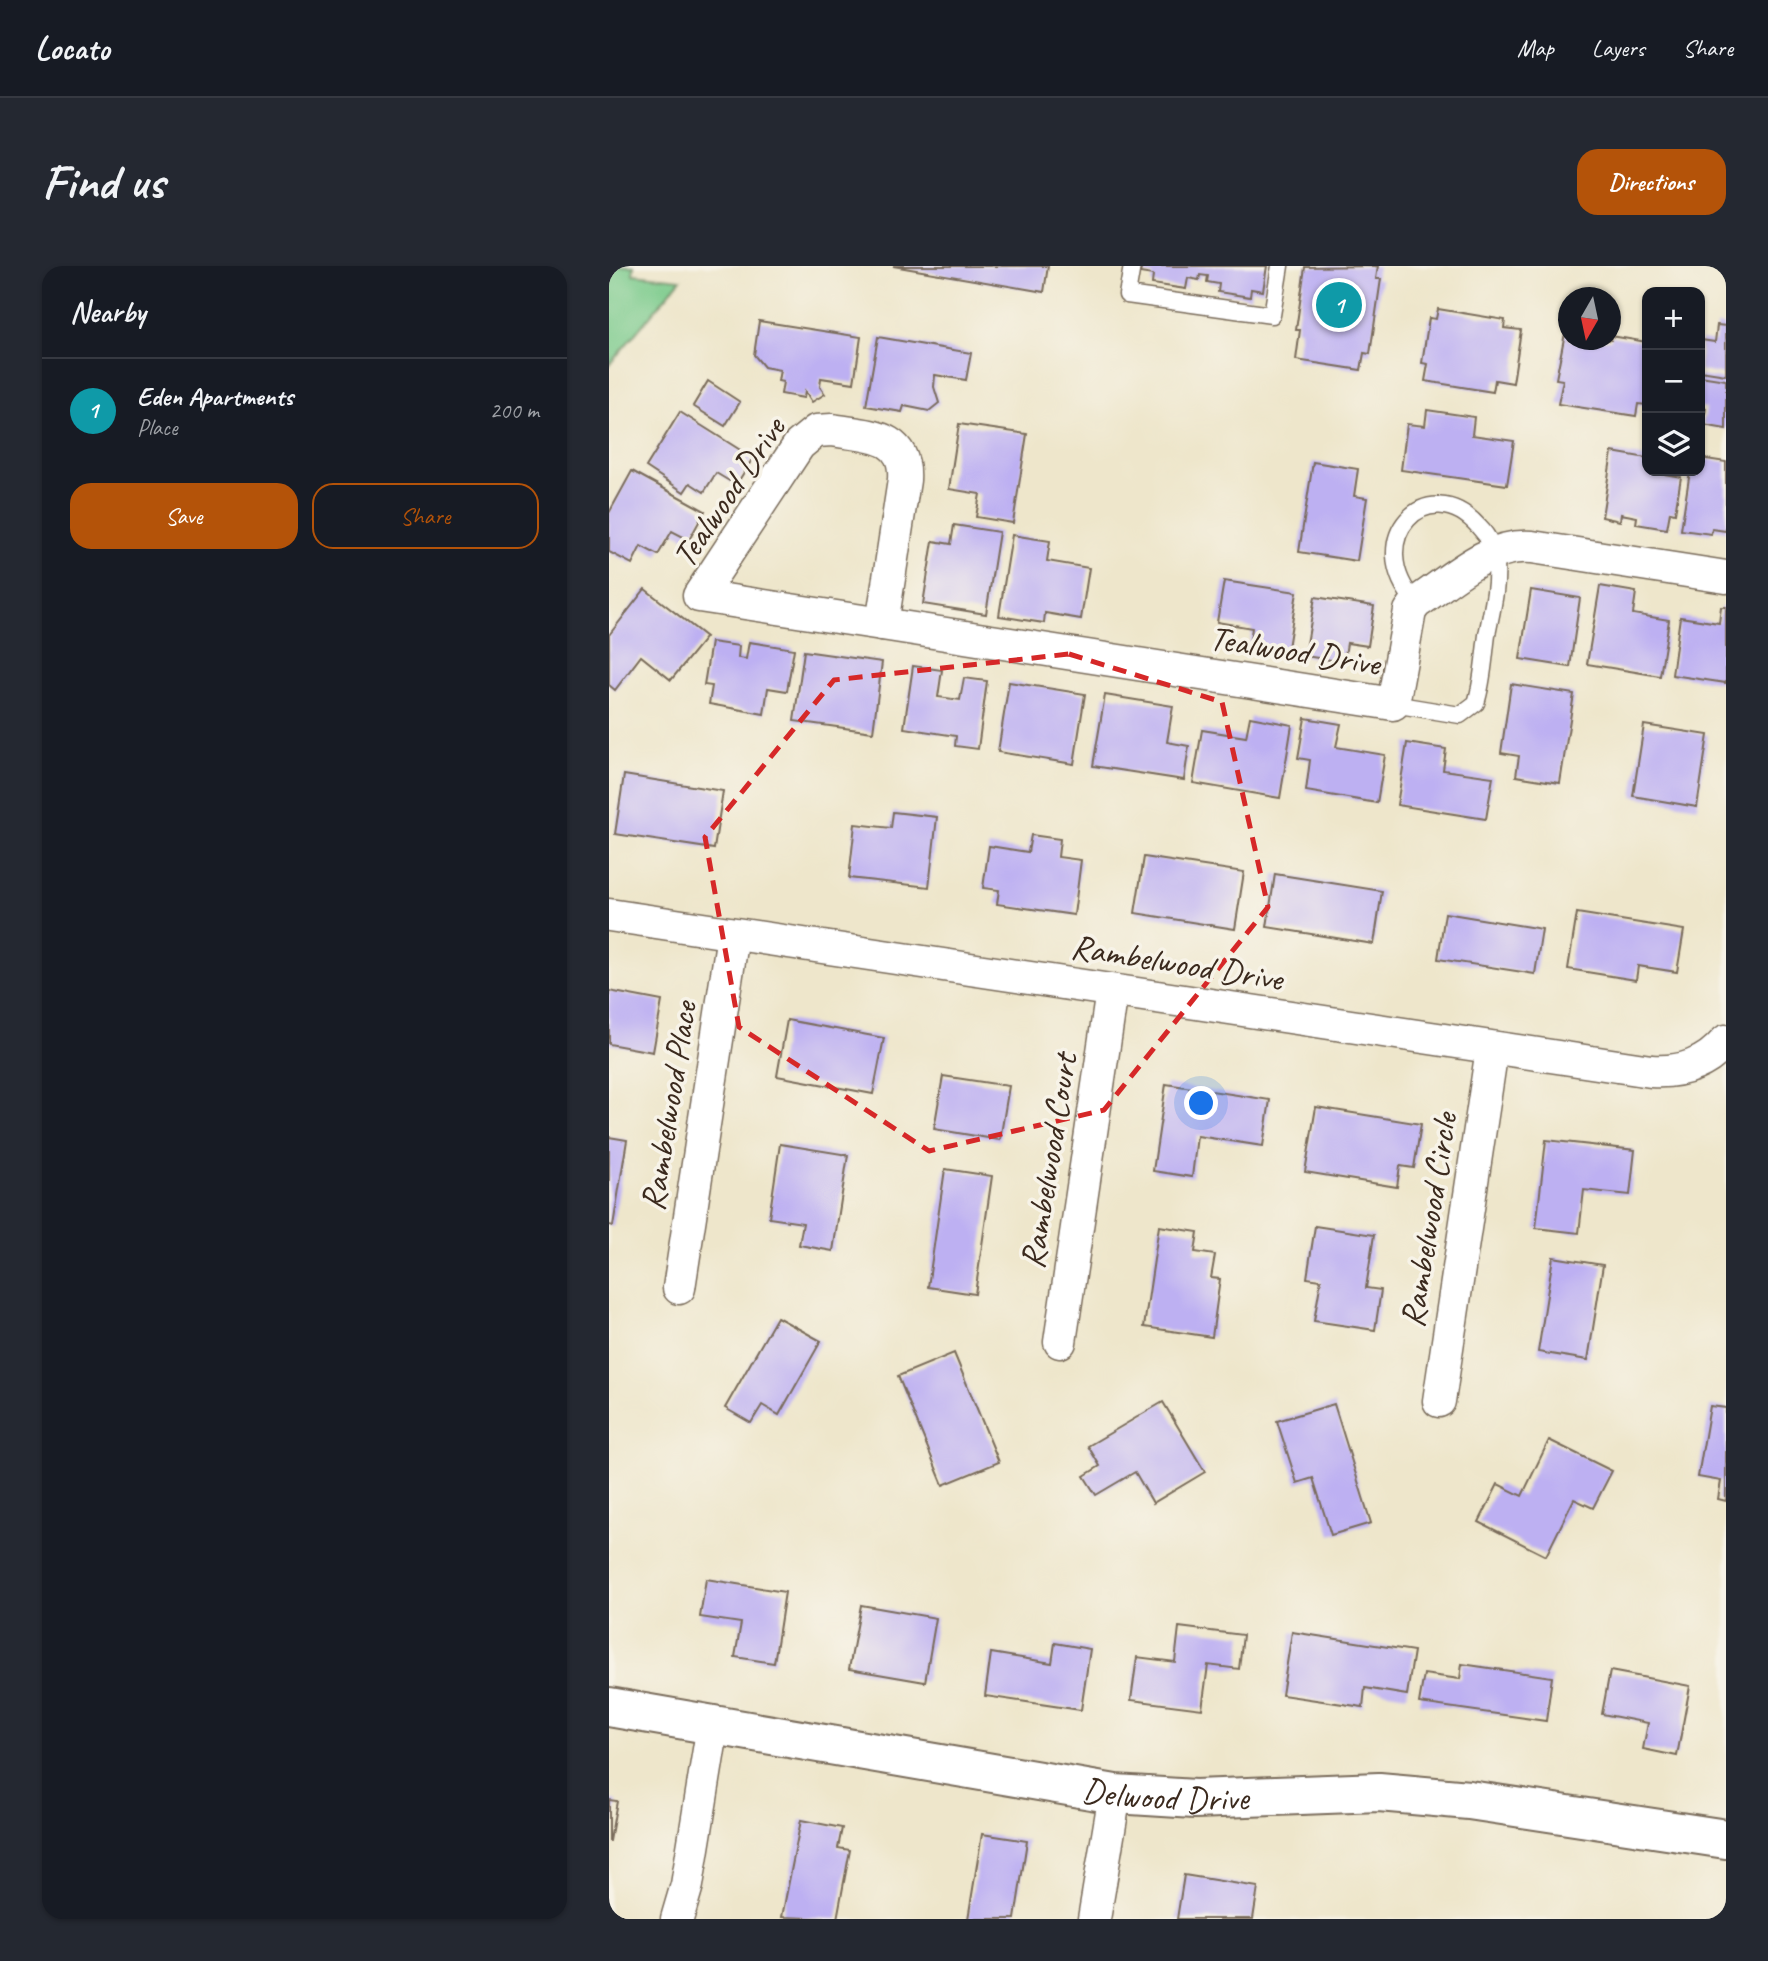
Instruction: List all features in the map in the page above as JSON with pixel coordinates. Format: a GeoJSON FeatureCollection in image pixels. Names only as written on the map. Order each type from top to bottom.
{"type":"FeatureCollection","features":[{"type":"Feature","properties":{"kind":"street","name":"Tealwood Drive"},"geometry":{"type":"LineString","coordinates":[[882,624],[904,480],[903,460],[894,445],[884,439],[832,430],[816,431],[807,436],[796,450],[699,596],[1393,704],[1406,621],[1416,603],[1494,552],[1514,546],[1532,547],[1726,577]]}},
{"type":"Feature","properties":{"kind":"street","name":"Rambelwood Drive"},"geometry":{"type":"LineString","coordinates":[[609,915],[1492,1049],[1664,1072],[1695,1066],[1725,1042]]}},
{"type":"Feature","properties":{"kind":"street","name":"Rambelwood Place"},"geometry":{"type":"LineString","coordinates":[[679,1288],[733,935]]}},
{"type":"Feature","properties":{"kind":"street","name":"Rambelwood Court"},"geometry":{"type":"LineString","coordinates":[[1059,1342],[1112,991]]}},
{"type":"Feature","properties":{"kind":"street","name":"Rambelwood Circle"},"geometry":{"type":"LineString","coordinates":[[1439,1401],[1492,1049]]}},
{"type":"Feature","properties":{"kind":"street","name":"Delwood Drive"},"geometry":{"type":"LineString","coordinates":[[609,1707],[1115,1794],[1195,1799],[1348,1791],[1388,1792],[1469,1800],[1726,1839]]}},
{"type":"Feature","properties":{"kind":"street"},"geometry":{"type":"LineString","coordinates":[[677,1919],[687,1885],[713,1725]]}},
{"type":"Feature","properties":{"kind":"street"},"geometry":{"type":"LineString","coordinates":[[1094,1919],[1115,1794]]}},
{"type":"Feature","properties":{"kind":"lane"},"geometry":{"type":"LineString","coordinates":[[1132,266],[1127,295],[1272,316],[1280,266]]}},
{"type":"Feature","properties":{"kind":"lane"},"geometry":{"type":"LineString","coordinates":[[1393,704],[1455,715],[1464,714],[1474,707],[1495,588],[1494,552],[1484,533],[1462,510],[1436,505],[1415,514],[1401,531],[1393,549],[1401,586],[1416,603]]}},
{"type":"Feature","properties":{"kind":"highlighted area"},"geometry":{"type":"Polygon","coordinates":[[[1069,654],[1222,702],[1268,907],[1104,1110],[929,1151],[739,1027],[705,837],[834,680],[1069,654]]]}},
{"type":"Feature","properties":{"kind":"green space"},"geometry":{"type":"Polygon","coordinates":[[[609,266],[634,266],[633,274],[681,279],[609,365],[609,266]]]}},
{"type":"Feature","properties":{"kind":"building"},"geometry":{"type":"Polygon","coordinates":[[[893,266],[1048,266],[1044,292],[893,266]]]}},
{"type":"Feature","properties":{"kind":"building"},"geometry":{"type":"Polygon","coordinates":[[[1142,266],[1267,266],[1263,291],[1251,289],[1250,297],[1218,292],[1219,284],[1207,282],[1208,276],[1200,275],[1199,280],[1188,278],[1186,289],[1152,284],[1153,275],[1140,273],[1142,266]]]}},
{"type":"Feature","properties":{"kind":"building"},"geometry":{"type":"Polygon","coordinates":[[[1378,266],[1376,279],[1381,279],[1370,354],[1364,353],[1361,370],[1296,360],[1300,330],[1296,330],[1305,267],[1378,266]]]}},
{"type":"Feature","properties":{"kind":"building"},"geometry":{"type":"Polygon","coordinates":[[[1438,309],[1505,320],[1504,328],[1521,330],[1513,383],[1495,380],[1493,392],[1425,381],[1428,364],[1422,363],[1429,318],[1436,319],[1438,309]]]}},
{"type":"Feature","properties":{"kind":"building"},"geometry":{"type":"Polygon","coordinates":[[[759,321],[861,337],[854,383],[821,378],[820,387],[825,394],[812,402],[805,391],[804,398],[781,394],[783,382],[778,381],[780,370],[764,367],[754,355],[759,321]]]}},
{"type":"Feature","properties":{"kind":"building"},"geometry":{"type":"Polygon","coordinates":[[[1717,325],[1726,326],[1726,375],[1705,372],[1705,341],[1715,342],[1717,325]]]}},
{"type":"Feature","properties":{"kind":"building"},"geometry":{"type":"Polygon","coordinates":[[[878,337],[971,353],[966,380],[935,375],[934,387],[939,403],[929,411],[904,406],[902,412],[866,406],[878,337]]]}},
{"type":"Feature","properties":{"kind":"building"},"geometry":{"type":"Polygon","coordinates":[[[1621,338],[1642,341],[1642,404],[1638,404],[1636,416],[1558,404],[1563,380],[1556,379],[1562,350],[1621,350],[1621,338]]]}},
{"type":"Feature","properties":{"kind":"building"},"geometry":{"type":"Polygon","coordinates":[[[1705,377],[1726,380],[1726,429],[1705,425],[1705,377]]]}},
{"type":"Feature","properties":{"kind":"building"},"geometry":{"type":"Polygon","coordinates":[[[708,381],[740,402],[725,426],[693,406],[708,381]]]}},
{"type":"Feature","properties":{"kind":"building"},"geometry":{"type":"Polygon","coordinates":[[[1427,410],[1474,417],[1472,435],[1514,441],[1507,485],[1401,470],[1407,424],[1425,426],[1427,410]]]}},
{"type":"Feature","properties":{"kind":"building"},"geometry":{"type":"Polygon","coordinates":[[[680,412],[753,458],[736,485],[716,473],[704,492],[690,483],[684,492],[646,467],[680,412]]]}},
{"type":"Feature","properties":{"kind":"building"},"geometry":{"type":"Polygon","coordinates":[[[959,424],[1027,434],[1013,523],[976,517],[980,494],[949,489],[959,424]]]}},
{"type":"Feature","properties":{"kind":"building"},"geometry":{"type":"Polygon","coordinates":[[[1612,452],[1642,457],[1642,476],[1681,477],[1675,513],[1670,512],[1667,529],[1636,524],[1637,517],[1621,514],[1620,521],[1602,517],[1612,452]]]}},
{"type":"Feature","properties":{"kind":"building"},"geometry":{"type":"Polygon","coordinates":[[[1705,459],[1726,462],[1726,531],[1712,529],[1711,534],[1681,530],[1689,476],[1705,476],[1705,459]]]}},
{"type":"Feature","properties":{"kind":"building"},"geometry":{"type":"Polygon","coordinates":[[[1313,462],[1358,469],[1354,496],[1367,498],[1357,561],[1299,552],[1313,462]]]}},
{"type":"Feature","properties":{"kind":"building"},"geometry":{"type":"Polygon","coordinates":[[[632,471],[705,511],[689,540],[672,531],[658,555],[641,546],[632,564],[609,552],[609,513],[632,471]]]}},
{"type":"Feature","properties":{"kind":"building"},"geometry":{"type":"Polygon","coordinates":[[[954,525],[999,532],[986,614],[923,604],[933,541],[951,544],[954,525]]]}},
{"type":"Feature","properties":{"kind":"building"},"geometry":{"type":"Polygon","coordinates":[[[1012,535],[1050,541],[1047,561],[1089,568],[1081,619],[1045,613],[1044,623],[999,616],[1012,535]]]}},
{"type":"Feature","properties":{"kind":"building"},"geometry":{"type":"Polygon","coordinates":[[[1224,581],[1297,592],[1287,654],[1249,648],[1252,628],[1217,622],[1224,581]]]}},
{"type":"Feature","properties":{"kind":"building"},"geometry":{"type":"Polygon","coordinates":[[[1600,586],[1636,592],[1633,614],[1669,620],[1660,676],[1587,664],[1600,586]]]}},
{"type":"Feature","properties":{"kind":"building"},"geometry":{"type":"Polygon","coordinates":[[[645,589],[706,637],[671,680],[641,656],[615,690],[609,685],[609,635],[645,589]]]}},
{"type":"Feature","properties":{"kind":"building"},"geometry":{"type":"Polygon","coordinates":[[[1531,590],[1580,598],[1570,667],[1520,659],[1531,590]]]}},
{"type":"Feature","properties":{"kind":"building"},"geometry":{"type":"Polygon","coordinates":[[[1315,597],[1374,606],[1368,646],[1347,643],[1344,662],[1305,656],[1315,597]]]}},
{"type":"Feature","properties":{"kind":"building"},"geometry":{"type":"Polygon","coordinates":[[[1721,607],[1726,607],[1726,683],[1672,675],[1680,617],[1719,623],[1721,607]]]}},
{"type":"Feature","properties":{"kind":"building"},"geometry":{"type":"Polygon","coordinates":[[[711,642],[739,646],[738,658],[746,659],[749,642],[794,649],[787,691],[768,688],[764,714],[709,704],[712,686],[704,685],[711,642]]]}},
{"type":"Feature","properties":{"kind":"building"},"geometry":{"type":"Polygon","coordinates":[[[804,651],[882,662],[873,732],[794,721],[804,651]]]}},
{"type":"Feature","properties":{"kind":"building"},"geometry":{"type":"Polygon","coordinates":[[[913,666],[942,670],[938,697],[960,700],[964,678],[987,681],[978,749],[955,746],[956,736],[904,728],[913,666]]]}},
{"type":"Feature","properties":{"kind":"building"},"geometry":{"type":"Polygon","coordinates":[[[1009,682],[1085,694],[1074,764],[998,752],[1009,682]]]}},
{"type":"Feature","properties":{"kind":"building"},"geometry":{"type":"Polygon","coordinates":[[[1511,684],[1574,694],[1560,783],[1516,776],[1519,756],[1501,753],[1511,684]]]}},
{"type":"Feature","properties":{"kind":"building"},"geometry":{"type":"Polygon","coordinates":[[[1105,695],[1173,706],[1167,742],[1189,746],[1184,780],[1093,766],[1105,695]]]}},
{"type":"Feature","properties":{"kind":"building"},"geometry":{"type":"Polygon","coordinates":[[[1250,717],[1292,725],[1280,798],[1193,783],[1202,730],[1246,737],[1250,717]]]}},
{"type":"Feature","properties":{"kind":"building"},"geometry":{"type":"Polygon","coordinates":[[[1305,718],[1341,724],[1336,747],[1385,755],[1377,803],[1306,791],[1310,760],[1298,758],[1305,718]]]}},
{"type":"Feature","properties":{"kind":"building"},"geometry":{"type":"Polygon","coordinates":[[[1644,725],[1708,735],[1697,807],[1633,796],[1644,725]]]}},
{"type":"Feature","properties":{"kind":"building"},"geometry":{"type":"Polygon","coordinates":[[[1407,743],[1446,749],[1443,770],[1493,777],[1486,819],[1397,805],[1407,743]]]}},
{"type":"Feature","properties":{"kind":"building"},"geometry":{"type":"Polygon","coordinates":[[[624,775],[723,791],[714,849],[615,834],[624,775]]]}},
{"type":"Feature","properties":{"kind":"building"},"geometry":{"type":"Polygon","coordinates":[[[893,812],[937,817],[929,887],[849,878],[855,824],[891,828],[893,812]]]}},
{"type":"Feature","properties":{"kind":"building"},"geometry":{"type":"Polygon","coordinates":[[[1031,835],[1060,839],[1058,857],[1081,860],[1074,915],[997,904],[999,890],[983,888],[989,846],[1028,852],[1031,835]]]}},
{"type":"Feature","properties":{"kind":"building"},"geometry":{"type":"Polygon","coordinates":[[[1144,857],[1244,872],[1235,929],[1135,913],[1144,857]]]}},
{"type":"Feature","properties":{"kind":"building"},"geometry":{"type":"Polygon","coordinates":[[[1275,874],[1382,891],[1374,944],[1267,927],[1275,874]]]}},
{"type":"Feature","properties":{"kind":"building"},"geometry":{"type":"Polygon","coordinates":[[[1445,913],[1542,929],[1535,974],[1438,959],[1445,913]]]}},
{"type":"Feature","properties":{"kind":"building"},"geometry":{"type":"Polygon","coordinates":[[[1577,913],[1684,930],[1677,972],[1638,966],[1636,980],[1568,969],[1577,913]]]}},
{"type":"Feature","properties":{"kind":"building"},"geometry":{"type":"Polygon","coordinates":[[[609,991],[662,1001],[653,1052],[609,1044],[609,991]]]}},
{"type":"Feature","properties":{"kind":"building"},"geometry":{"type":"Polygon","coordinates":[[[787,1020],[884,1038],[873,1094],[777,1076],[787,1020]]]}},
{"type":"Feature","properties":{"kind":"building"},"geometry":{"type":"Polygon","coordinates":[[[943,1076],[1009,1086],[1000,1140],[934,1129],[943,1076]]]}},
{"type":"Feature","properties":{"kind":"building"},"geometry":{"type":"Polygon","coordinates":[[[1166,1084],[1270,1100],[1263,1146],[1197,1136],[1192,1177],[1153,1171],[1166,1084]]]}},
{"type":"Feature","properties":{"kind":"building"},"geometry":{"type":"Polygon","coordinates":[[[1316,1107],[1421,1124],[1414,1168],[1400,1166],[1397,1187],[1305,1172],[1316,1107]]]}},
{"type":"Feature","properties":{"kind":"building"},"geometry":{"type":"Polygon","coordinates":[[[609,1137],[627,1140],[613,1226],[609,1225],[609,1137]]]}},
{"type":"Feature","properties":{"kind":"building"},"geometry":{"type":"Polygon","coordinates":[[[1546,1140],[1635,1150],[1630,1195],[1584,1190],[1579,1233],[1536,1228],[1546,1140]]]}},
{"type":"Feature","properties":{"kind":"building"},"geometry":{"type":"Polygon","coordinates":[[[780,1144],[848,1155],[833,1251],[799,1245],[803,1223],[769,1218],[780,1144]]]}},
{"type":"Feature","properties":{"kind":"building"},"geometry":{"type":"Polygon","coordinates":[[[945,1169],[992,1176],[975,1294],[928,1287],[945,1169]]]}},
{"type":"Feature","properties":{"kind":"building"},"geometry":{"type":"Polygon","coordinates":[[[1159,1226],[1198,1232],[1195,1252],[1215,1255],[1211,1278],[1220,1279],[1212,1337],[1144,1327],[1159,1226]]]}},
{"type":"Feature","properties":{"kind":"building"},"geometry":{"type":"Polygon","coordinates":[[[1315,1226],[1374,1235],[1366,1288],[1381,1290],[1375,1330],[1314,1321],[1321,1280],[1307,1278],[1315,1226]]]}},
{"type":"Feature","properties":{"kind":"building"},"geometry":{"type":"Polygon","coordinates":[[[1553,1257],[1603,1265],[1588,1360],[1538,1352],[1553,1257]]]}},
{"type":"Feature","properties":{"kind":"building"},"geometry":{"type":"Polygon","coordinates":[[[777,1317],[821,1341],[779,1415],[762,1405],[751,1423],[725,1408],[777,1317]]]}},
{"type":"Feature","properties":{"kind":"building"},"geometry":{"type":"Polygon","coordinates":[[[954,1353],[999,1462],[943,1485],[898,1376],[954,1353]]]}},
{"type":"Feature","properties":{"kind":"building"},"geometry":{"type":"Polygon","coordinates":[[[1163,1402],[1205,1472],[1153,1503],[1135,1472],[1096,1495],[1084,1476],[1100,1466],[1088,1446],[1163,1402]]]}},
{"type":"Feature","properties":{"kind":"building"},"geometry":{"type":"Polygon","coordinates":[[[1334,1404],[1371,1523],[1331,1535],[1313,1478],[1297,1483],[1277,1421],[1334,1404]]]}},
{"type":"Feature","properties":{"kind":"building"},"geometry":{"type":"Polygon","coordinates":[[[1710,1406],[1726,1408],[1726,1501],[1718,1499],[1721,1481],[1698,1477],[1710,1406]]]}},
{"type":"Feature","properties":{"kind":"building"},"geometry":{"type":"Polygon","coordinates":[[[1549,1440],[1612,1471],[1593,1508],[1574,1499],[1546,1556],[1479,1522],[1498,1484],[1522,1496],[1549,1440]]]}},
{"type":"Feature","properties":{"kind":"building"},"geometry":{"type":"Polygon","coordinates":[[[706,1579],[785,1592],[774,1663],[735,1657],[741,1623],[700,1617],[706,1579]]]}},
{"type":"Feature","properties":{"kind":"building"},"geometry":{"type":"Polygon","coordinates":[[[861,1605],[936,1618],[925,1682],[849,1669],[861,1605]]]}},
{"type":"Feature","properties":{"kind":"building"},"geometry":{"type":"Polygon","coordinates":[[[1179,1627],[1243,1635],[1239,1669],[1208,1665],[1202,1709],[1131,1700],[1137,1657],[1175,1662],[1179,1627]]]}},
{"type":"Feature","properties":{"kind":"building"},"geometry":{"type":"Polygon","coordinates":[[[1292,1632],[1414,1651],[1407,1695],[1365,1688],[1363,1707],[1282,1695],[1292,1632]]]}},
{"type":"Feature","properties":{"kind":"building"},"geometry":{"type":"Polygon","coordinates":[[[1055,1643],[1090,1649],[1081,1710],[985,1696],[991,1653],[1052,1663],[1055,1643]]]}},
{"type":"Feature","properties":{"kind":"building"},"geometry":{"type":"Polygon","coordinates":[[[1462,1664],[1552,1677],[1546,1721],[1419,1703],[1424,1674],[1460,1679],[1462,1664]]]}},
{"type":"Feature","properties":{"kind":"building"},"geometry":{"type":"Polygon","coordinates":[[[1610,1671],[1690,1686],[1677,1756],[1643,1749],[1648,1723],[1602,1714],[1610,1671]]]}},
{"type":"Feature","properties":{"kind":"building"},"geometry":{"type":"Polygon","coordinates":[[[609,1800],[617,1801],[610,1841],[609,1841],[609,1800]]]}},
{"type":"Feature","properties":{"kind":"building"},"geometry":{"type":"Polygon","coordinates":[[[801,1820],[842,1828],[838,1848],[850,1850],[837,1919],[782,1917],[801,1820]]]}},
{"type":"Feature","properties":{"kind":"building"},"geometry":{"type":"Polygon","coordinates":[[[982,1834],[1027,1841],[1015,1919],[968,1919],[982,1834]]]}},
{"type":"Feature","properties":{"kind":"building"},"geometry":{"type":"Polygon","coordinates":[[[1184,1875],[1258,1887],[1253,1919],[1177,1919],[1184,1875]]]}},
{"type":"Feature","properties":{"kind":"place","name":"Eden Apartments"},"geometry":{"type":"Point","coordinates":[1339,305]}}]}
